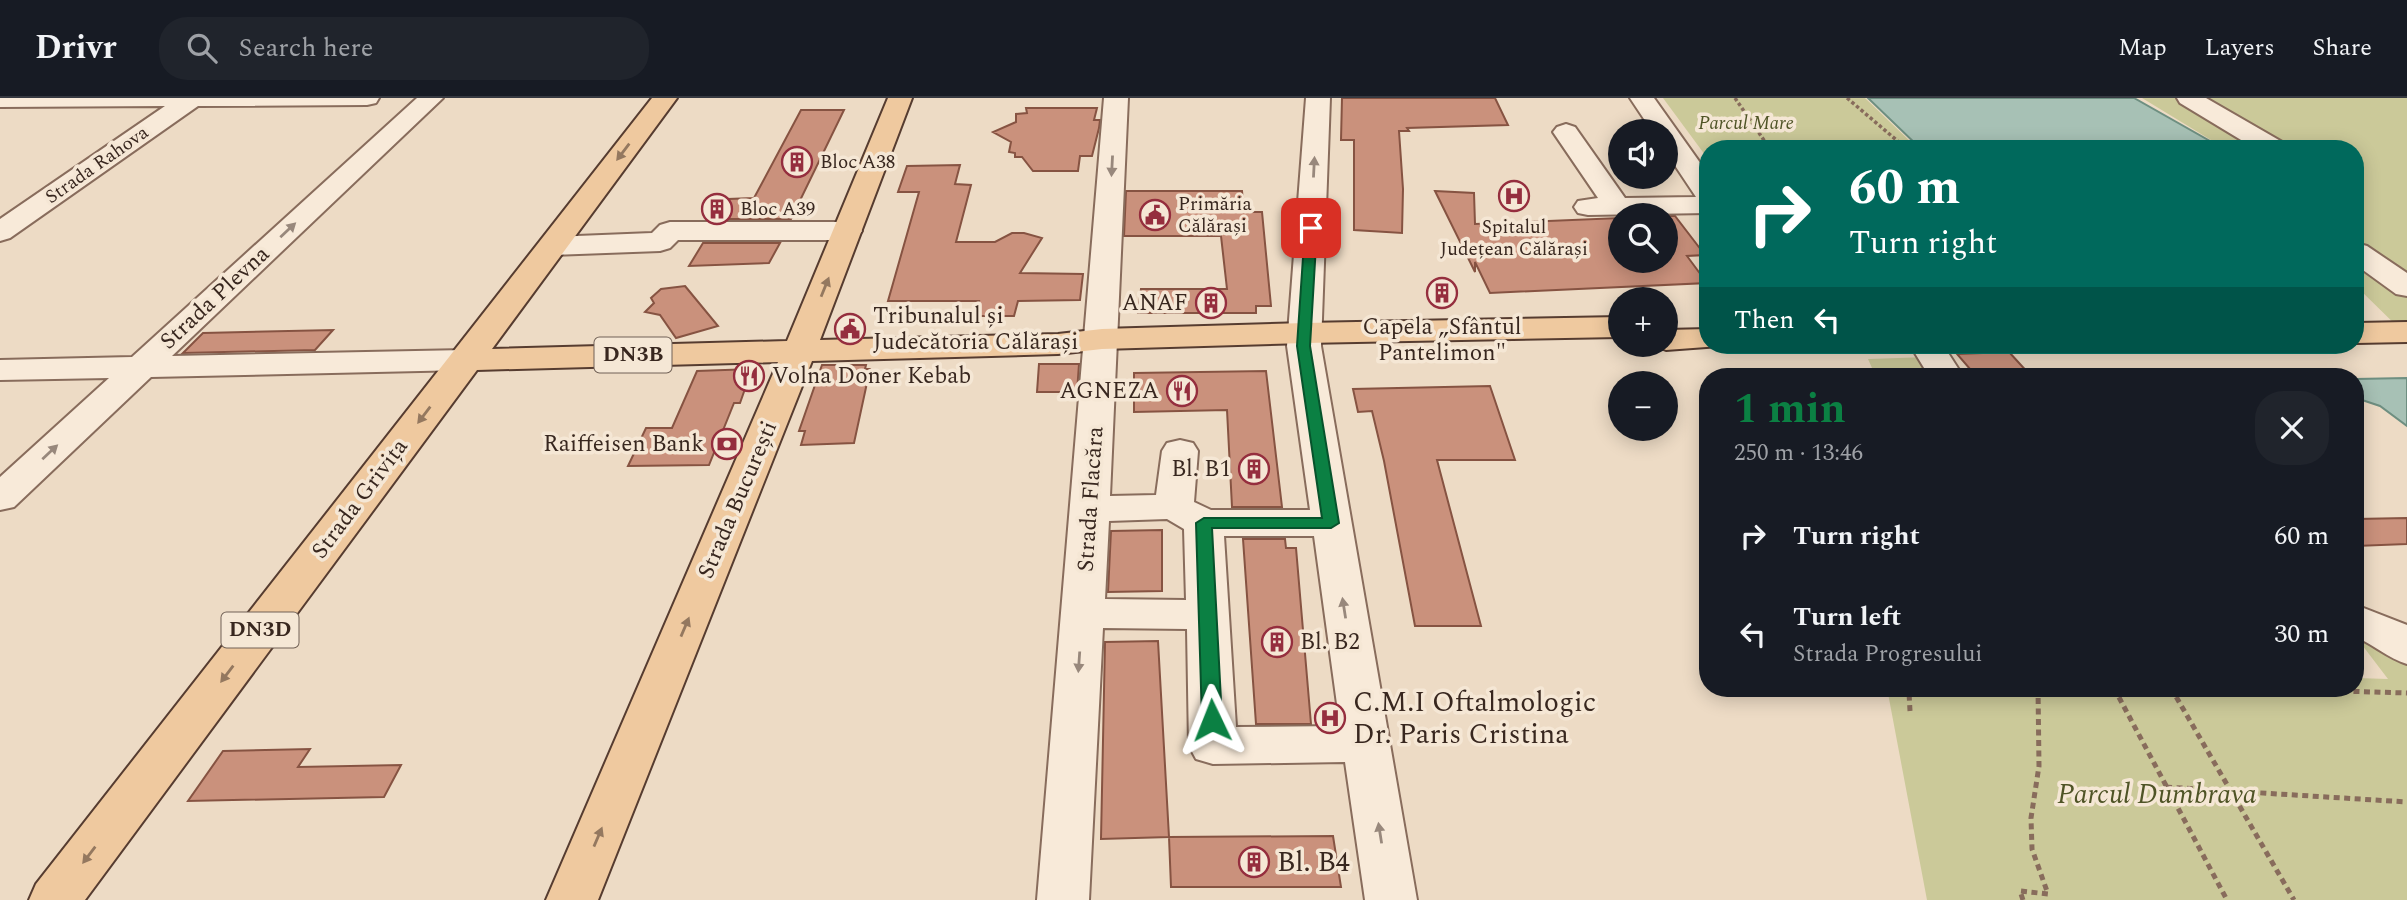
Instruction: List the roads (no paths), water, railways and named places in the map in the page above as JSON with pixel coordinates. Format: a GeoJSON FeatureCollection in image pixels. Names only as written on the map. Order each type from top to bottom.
{"type":"FeatureCollection","features":[{"type":"Feature","properties":{"kind":"main road","name":"Strada Grivița"},"geometry":{"type":"LineString","coordinates":[[54,900],[665,98]]}},
{"type":"Feature","properties":{"kind":"main road","name":"Strada București"},"geometry":{"type":"LineString","coordinates":[[572,900],[800,350],[900,98]]}},
{"type":"Feature","properties":{"kind":"main road"},"geometry":{"type":"LineString","coordinates":[[2364,317],[2407,317]]}},
{"type":"Feature","properties":{"kind":"main road"},"geometry":{"type":"LineString","coordinates":[[1678,326],[1699,326]]}},
{"type":"Feature","properties":{"kind":"main road","name":"DN3B"},"geometry":{"type":"LineString","coordinates":[[465,360],[1304,339],[1608,327]]}},
{"type":"Feature","properties":{"kind":"main road"},"geometry":{"type":"LineString","coordinates":[[2364,333],[2407,332]]}},
{"type":"Feature","properties":{"kind":"main road","name":"DN3B"},"geometry":{"type":"LineString","coordinates":[[1304,339],[1608,341]]}},
{"type":"Feature","properties":{"kind":"main road"},"geometry":{"type":"LineString","coordinates":[[1678,340],[1699,339]]}},
{"type":"Feature","properties":{"kind":"street","name":"Strada Rahova"},"geometry":{"type":"LineString","coordinates":[[0,232],[194,98]]}},
{"type":"Feature","properties":{"kind":"street"},"geometry":{"type":"LineString","coordinates":[[0,100],[367,98]]}},
{"type":"Feature","properties":{"kind":"street","name":"Strada Plevna"},"geometry":{"type":"LineString","coordinates":[[0,498],[431,98]]}},
{"type":"Feature","properties":{"kind":"street","name":"Strada Flacăra"},"geometry":{"type":"LineString","coordinates":[[1063,900],[1102,344],[1116,98]]}},
{"type":"Feature","properties":{"kind":"street"},"geometry":{"type":"LineString","coordinates":[[1318,98],[1304,339],[1391,900]]}},
{"type":"Feature","properties":{"kind":"street"},"geometry":{"type":"LineString","coordinates":[[1642,98],[1657,119]]}},
{"type":"Feature","properties":{"kind":"street"},"geometry":{"type":"LineString","coordinates":[[2189,98],[2259,140]]}},
{"type":"Feature","properties":{"kind":"street"},"geometry":{"type":"LineString","coordinates":[[1566,132],[1615,203]]}},
{"type":"Feature","properties":{"kind":"street"},"geometry":{"type":"LineString","coordinates":[[1678,150],[1699,181]]}},
{"type":"Feature","properties":{"kind":"street"},"geometry":{"type":"LineString","coordinates":[[1678,205],[1699,205]]}},
{"type":"Feature","properties":{"kind":"street"},"geometry":{"type":"LineString","coordinates":[[1588,207],[1608,206]]}},
{"type":"Feature","properties":{"kind":"street"},"geometry":{"type":"LineString","coordinates":[[552,246],[660,242],[670,231],[848,230]]}},
{"type":"Feature","properties":{"kind":"street"},"geometry":{"type":"LineString","coordinates":[[2364,257],[2407,287]]}},
{"type":"Feature","properties":{"kind":"street"},"geometry":{"type":"LineString","coordinates":[[0,370],[465,360]]}},
{"type":"Feature","properties":{"kind":"street"},"geometry":{"type":"LineString","coordinates":[[1180,451],[1189,515],[1209,615],[1213,746],[1366,744]]}},
{"type":"Feature","properties":{"kind":"street"},"geometry":{"type":"LineString","coordinates":[[1089,509],[1331,523]]}},
{"type":"Feature","properties":{"kind":"street"},"geometry":{"type":"LineString","coordinates":[[1082,613],[1209,615]]}},
{"type":"Feature","properties":{"kind":"street"},"geometry":{"type":"LineString","coordinates":[[2364,623],[2389,634],[2407,648]]}},
{"type":"Feature","properties":{"kind":"place","name":"Bloc A38"},"geometry":{"type":"Point","coordinates":[797,162]}},
{"type":"Feature","properties":{"kind":"place","name":"Spitalul Județean Călărași"},"geometry":{"type":"Point","coordinates":[1514,196]}},
{"type":"Feature","properties":{"kind":"place","name":"Bloc A39"},"geometry":{"type":"Point","coordinates":[717,209]}},
{"type":"Feature","properties":{"kind":"place","name":"Primăria Călărași"},"geometry":{"type":"Point","coordinates":[1155,215]}},
{"type":"Feature","properties":{"kind":"place","name":"Capela „Sfântul Pantelimon\""},"geometry":{"type":"Point","coordinates":[1442,293]}},
{"type":"Feature","properties":{"kind":"place","name":"ANAF"},"geometry":{"type":"Point","coordinates":[1211,303]}},
{"type":"Feature","properties":{"kind":"place","name":"Tribunalul și Judecătoria Călărași"},"geometry":{"type":"Point","coordinates":[850,329]}},
{"type":"Feature","properties":{"kind":"place","name":"Volna Doner Kebab"},"geometry":{"type":"Point","coordinates":[749,376]}},
{"type":"Feature","properties":{"kind":"place","name":"AGNEZA"},"geometry":{"type":"Point","coordinates":[1182,391]}},
{"type":"Feature","properties":{"kind":"place","name":"Raiffeisen Bank"},"geometry":{"type":"Point","coordinates":[727,444]}},
{"type":"Feature","properties":{"kind":"place","name":"Bl. B1"},"geometry":{"type":"Point","coordinates":[1254,469]}},
{"type":"Feature","properties":{"kind":"place","name":"Bl. B2"},"geometry":{"type":"Point","coordinates":[1277,642]}},
{"type":"Feature","properties":{"kind":"place","name":"C.M.I Oftalmologic Dr. Paris Cristina"},"geometry":{"type":"Point","coordinates":[1330,718]}},
{"type":"Feature","properties":{"kind":"place","name":"Bl. B4"},"geometry":{"type":"Point","coordinates":[1254,862]}},
{"type":"Feature","properties":{"kind":"park label","name":"Parcul Mare"},"geometry":{"type":"Point","coordinates":[1746,123]}},
{"type":"Feature","properties":{"kind":"park label","name":"Parcul Dumbrava"},"geometry":{"type":"Point","coordinates":[2157,794]}}]}
